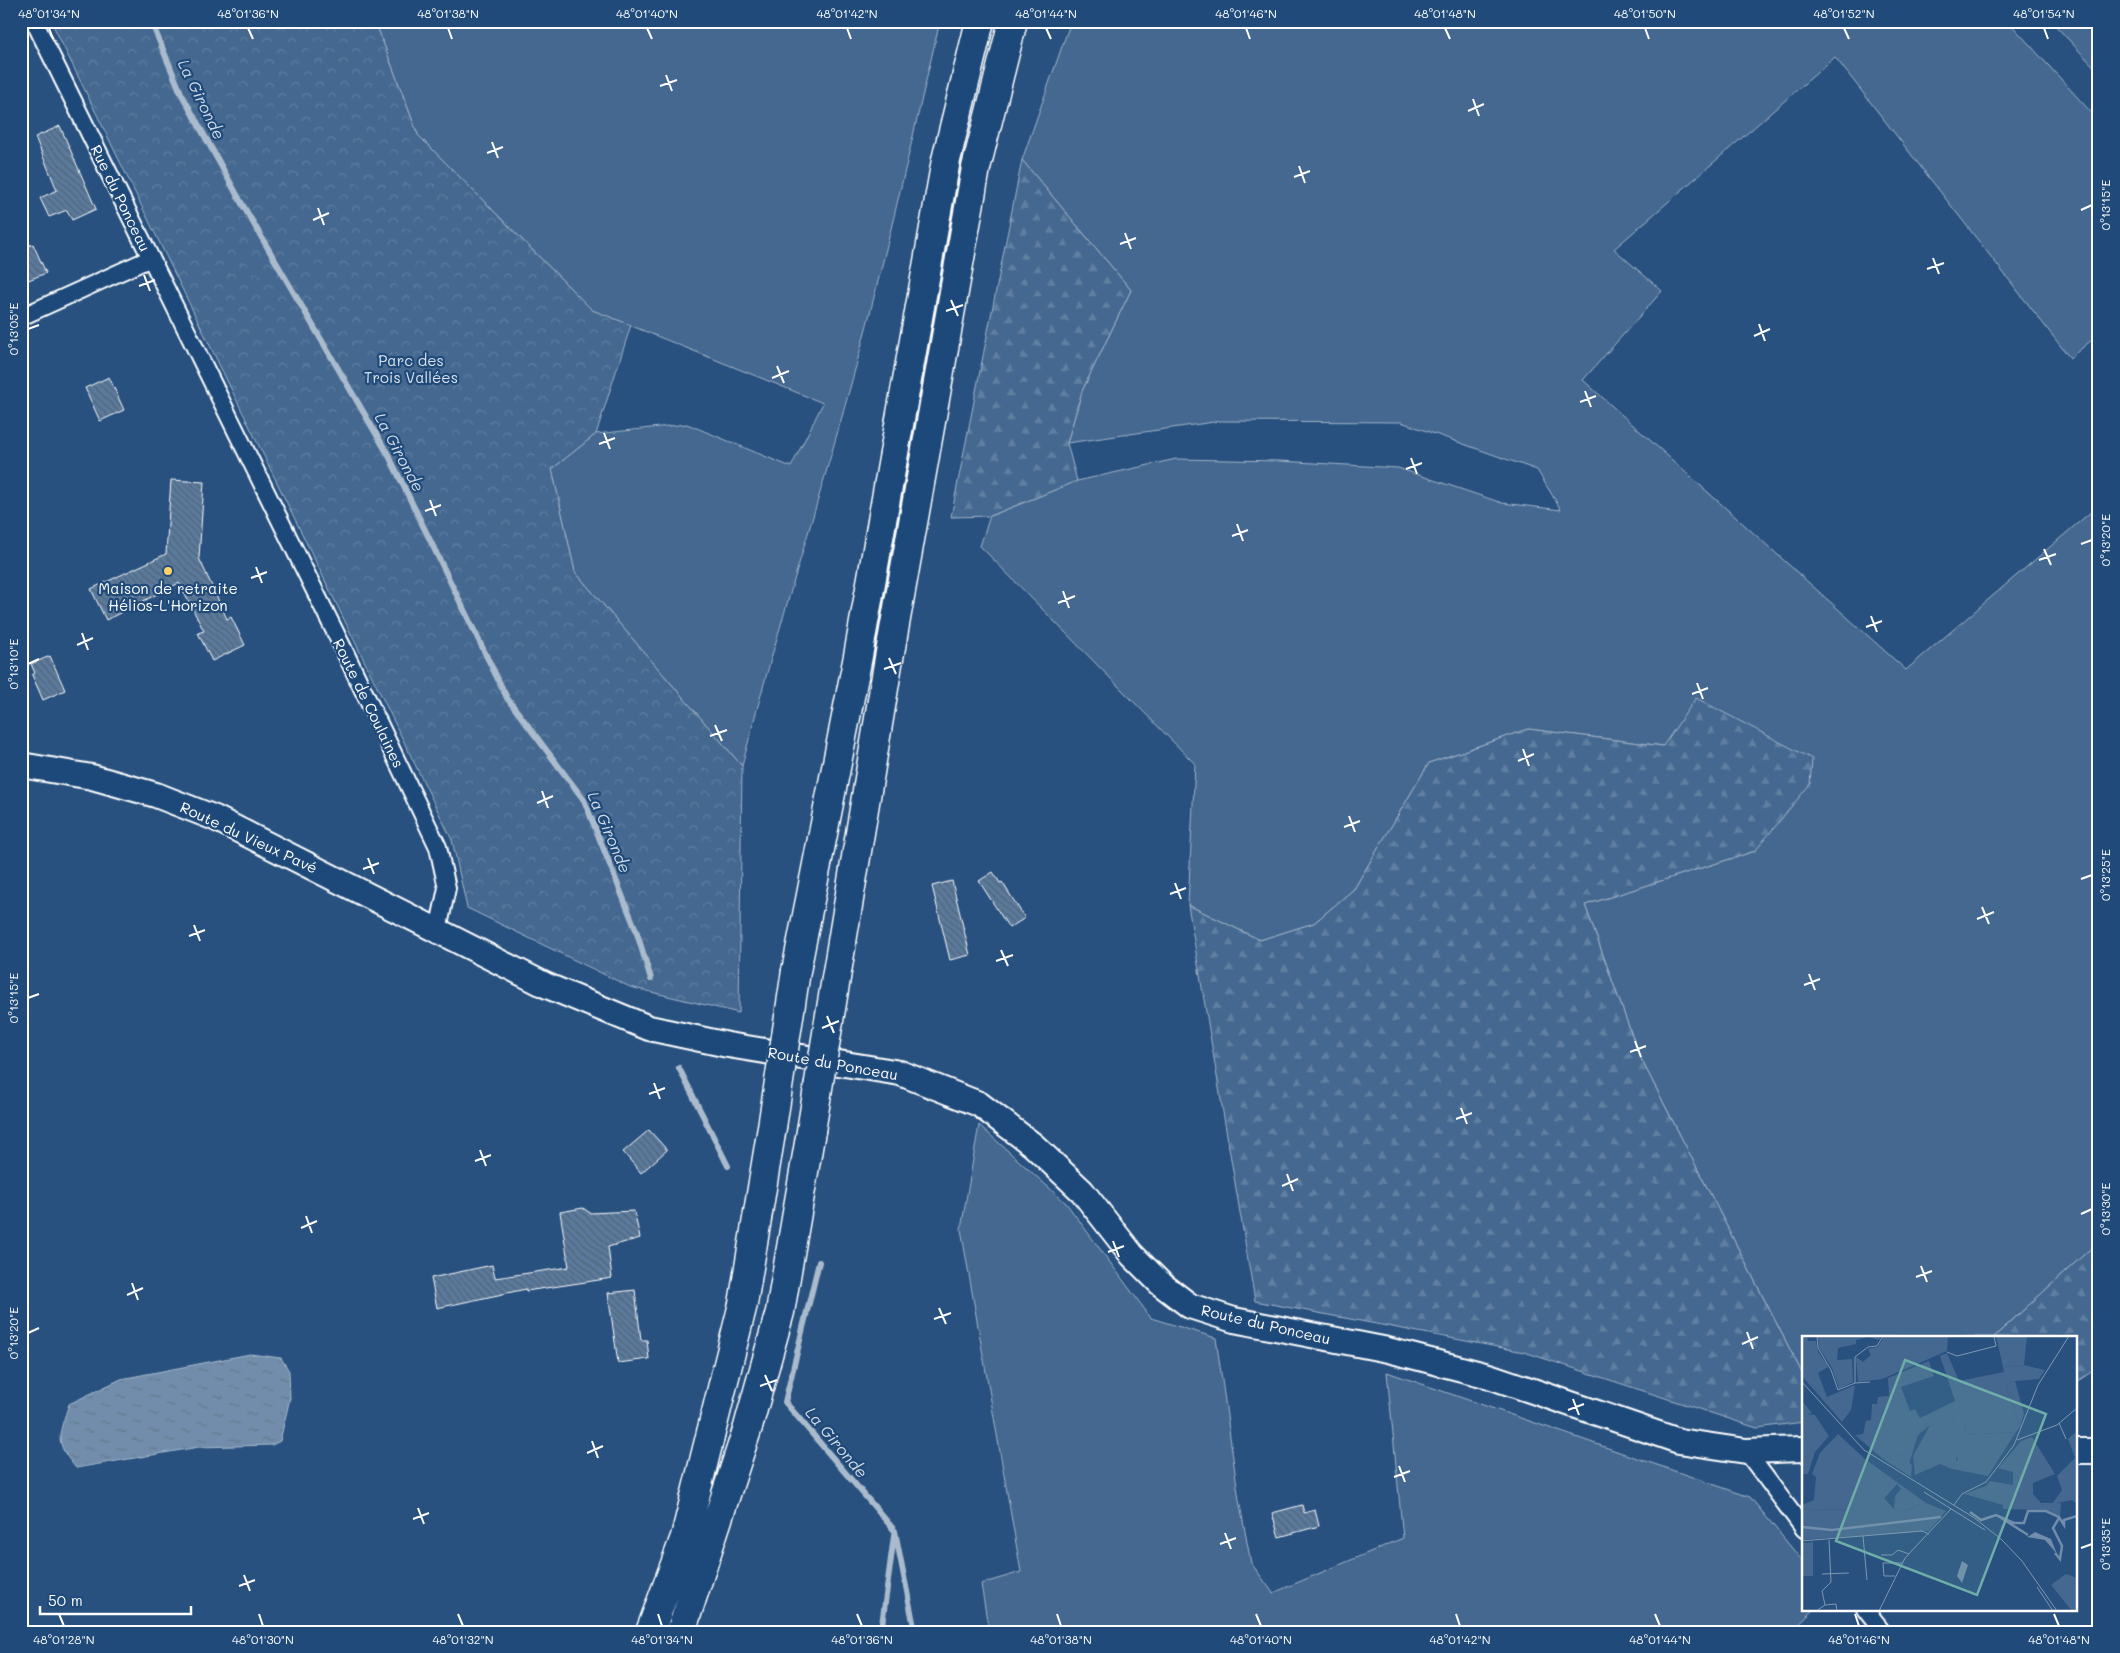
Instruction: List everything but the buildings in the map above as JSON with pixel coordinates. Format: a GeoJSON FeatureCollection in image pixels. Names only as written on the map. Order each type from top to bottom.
{"type":"FeatureCollection","features":[{"type":"Feature","properties":{"kind":"highway"},"geometry":{"type":"LineString","coordinates":[[650,1632],[685,1537],[743,1304],[796,971],[858,656],[946,160],[980,21]]}},
{"type":"Feature","properties":{"kind":"highway"},"geometry":{"type":"LineString","coordinates":[[680,1632],[748,1427],[780,1312],[898,606],[976,168],[1013,21]]}},
{"type":"Feature","properties":{"kind":"street","name":"Rue du Ponceau"},"geometry":{"type":"LineString","coordinates":[[34,21],[261,483]]}},
{"type":"Feature","properties":{"kind":"street"},"geometry":{"type":"LineString","coordinates":[[21,317],[151,258]]}},
{"type":"Feature","properties":{"kind":"street","name":"Route de Coulaines"},"geometry":{"type":"LineString","coordinates":[[261,483],[438,847],[447,888],[438,930]]}},
{"type":"Feature","properties":{"kind":"street","name":"Route du Vieux Pavé"},"geometry":{"type":"LineString","coordinates":[[21,765],[92,777],[156,795],[215,818],[438,930]]}},
{"type":"Feature","properties":{"kind":"street","name":"Route du Ponceau"},"geometry":{"type":"LineString","coordinates":[[438,930],[545,985],[649,1028],[728,1045],[900,1074],[979,1104],[1033,1145],[1061,1171],[1082,1192],[1132,1255],[1161,1284],[1190,1306],[1234,1320],[1388,1350],[1489,1376],[1679,1441],[1746,1451],[1802,1449]]}},
{"type":"Feature","properties":{"kind":"street"},"geometry":{"type":"LineString","coordinates":[[2078,1450],[2099,1451]]}},
{"type":"Feature","properties":{"kind":"street"},"geometry":{"type":"LineString","coordinates":[[1746,1451],[1802,1526]]}},
{"type":"Feature","properties":{"kind":"street"},"geometry":{"type":"LineString","coordinates":[[1866,1610],[1883,1632]]}},
{"type":"Feature","properties":{"kind":"green space","name":"Parc des Trois Vallées"},"geometry":{"type":"Polygon","coordinates":[[[51,21],[375,21],[418,135],[592,310],[631,325],[596,434],[552,469],[575,572],[742,766],[739,1013],[630,987],[467,908],[452,840],[51,21]]]}},
{"type":"Feature","properties":{"kind":"green space"},"geometry":{"type":"Polygon","coordinates":[[[375,21],[940,21],[857,364],[742,766],[575,572],[552,469],[596,434],[687,424],[791,467],[823,403],[592,310],[418,135],[375,21]]]}},
{"type":"Feature","properties":{"kind":"green space"},"geometry":{"type":"Polygon","coordinates":[[[1071,21],[2008,21],[2099,121],[2099,334],[2070,358],[1835,57],[1614,249],[1662,291],[1583,380],[1906,670],[2099,505],[2099,1241],[1995,1336],[1802,1336],[1802,1373],[1639,1055],[1585,905],[1755,851],[1664,746],[1528,729],[1429,763],[1354,889],[1314,923],[1260,940],[1188,905],[1195,764],[980,546],[990,516],[1077,481],[1176,459],[1280,461],[1398,468],[1502,503],[1561,510],[1537,470],[1401,422],[1221,421],[1067,443],[1082,391],[1131,290],[1022,160],[1071,21]]]}},
{"type":"Feature","properties":{"kind":"green space"},"geometry":{"type":"Polygon","coordinates":[[[2051,21],[2099,21],[2099,72],[2051,21]]]}},
{"type":"Feature","properties":{"kind":"green space"},"geometry":{"type":"Polygon","coordinates":[[[1022,160],[1131,290],[1082,391],[1067,443],[1077,481],[990,516],[951,517],[1022,160]]]}},
{"type":"Feature","properties":{"kind":"green space"},"geometry":{"type":"Polygon","coordinates":[[[1696,698],[1812,759],[1810,784],[1755,851],[1585,905],[1639,1055],[1802,1373],[1802,1422],[1757,1428],[1524,1352],[1255,1301],[1188,905],[1260,940],[1314,923],[1354,889],[1429,763],[1528,729],[1663,746],[1696,698]]]}},
{"type":"Feature","properties":{"kind":"green space"},"geometry":{"type":"Polygon","coordinates":[[[979,1125],[1066,1203],[1151,1318],[1216,1338],[1239,1500],[1251,1563],[1273,1593],[1403,1538],[1387,1372],[1750,1497],[1802,1561],[1802,1610],[1814,1610],[1791,1632],[989,1632],[981,1584],[1021,1572],[961,1229],[979,1125]]]}},
{"type":"Feature","properties":{"kind":"green space"},"geometry":{"type":"Polygon","coordinates":[[[2099,1241],[2099,1367],[2078,1381],[2078,1336],[1995,1336],[2099,1241]]]}},
{"type":"Feature","properties":{"kind":"water"},"geometry":{"type":"Polygon","coordinates":[[[250,1354],[281,1358],[289,1371],[290,1398],[280,1441],[272,1445],[199,1447],[76,1468],[64,1451],[60,1438],[69,1404],[121,1379],[250,1354]]]}},
{"type":"Feature","properties":{"kind":"waterway","name":"La Gironde"},"geometry":{"type":"LineString","coordinates":[[151,21],[181,93],[241,202],[389,456],[507,698],[584,800],[636,930],[651,979]]}},
{"type":"Feature","properties":{"kind":"waterway","name":"La Gironde"},"geometry":{"type":"LineString","coordinates":[[679,1068],[728,1166]]}},
{"type":"Feature","properties":{"kind":"waterway","name":"La Gironde"},"geometry":{"type":"LineString","coordinates":[[819,1262],[785,1402],[895,1531],[915,1632]]}},
{"type":"Feature","properties":{"kind":"waterway"},"geometry":{"type":"LineString","coordinates":[[881,1632],[894,1536]]}},
{"type":"Feature","properties":{"kind":"place","name":"Maison de retraite Hélios-L'Horizon"},"geometry":{"type":"Point","coordinates":[168,571]}}]}
